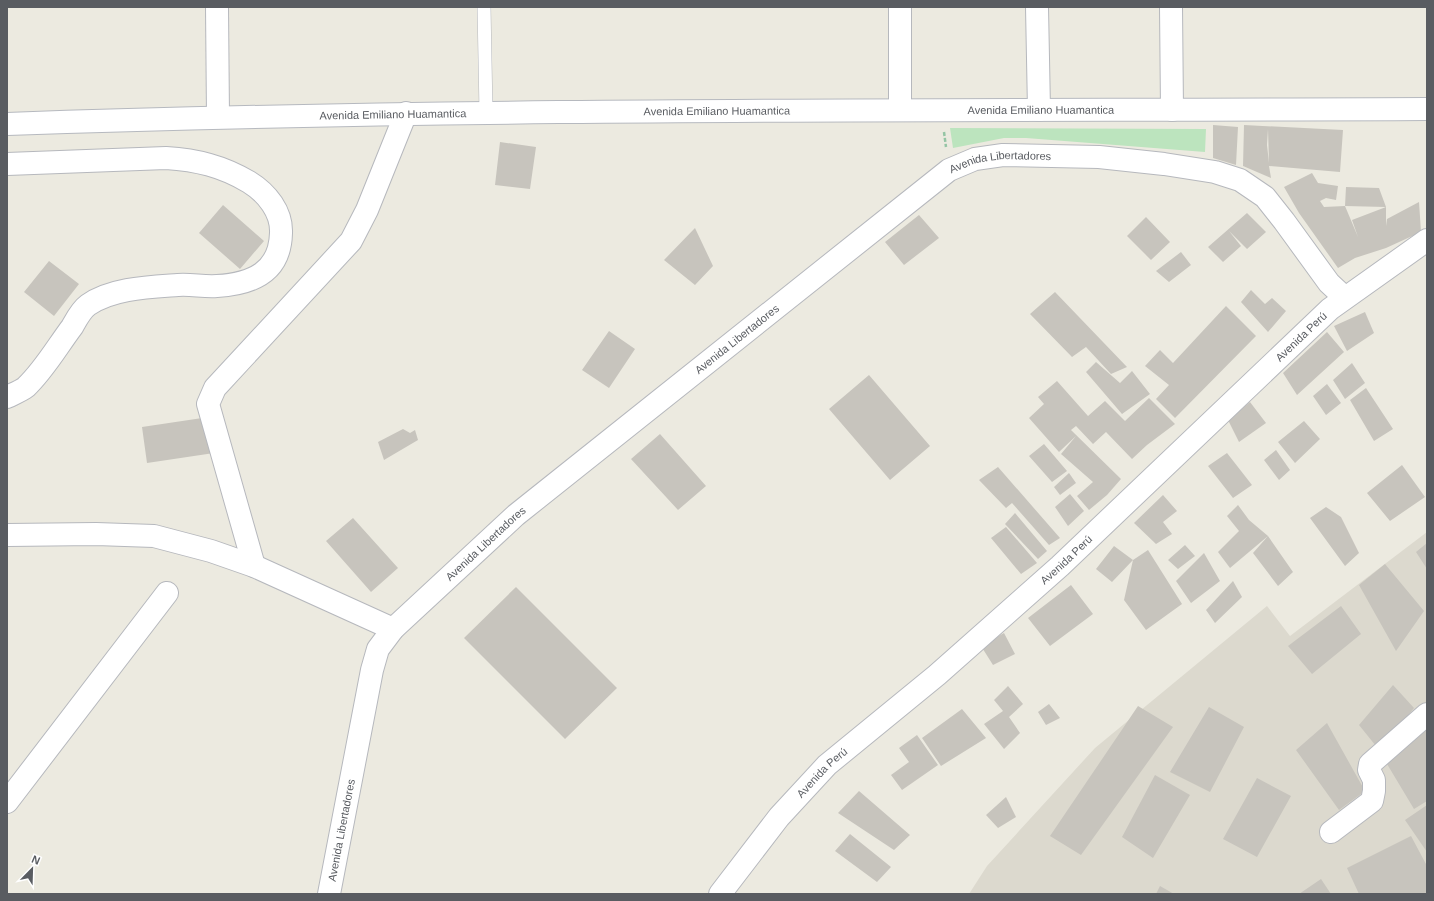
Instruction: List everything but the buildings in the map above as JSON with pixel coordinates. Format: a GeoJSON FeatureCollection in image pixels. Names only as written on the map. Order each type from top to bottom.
{"type":"FeatureCollection","features":[{"type":"Feature","properties":{"kind":"street"},"geometry":{"type":"LineString","coordinates":[[217,7],[218,117]]}},
{"type":"Feature","properties":{"kind":"street"},"geometry":{"type":"LineString","coordinates":[[900,7],[900,109]]}},
{"type":"Feature","properties":{"kind":"street"},"geometry":{"type":"LineString","coordinates":[[1037,7],[1039,110]]}},
{"type":"Feature","properties":{"kind":"street"},"geometry":{"type":"LineString","coordinates":[[1171,7],[1172,110]]}},
{"type":"Feature","properties":{"kind":"street","name":"Avenida Emiliano Huamantica"},"geometry":{"type":"LineString","coordinates":[[7,124],[218,117],[486,112],[900,109],[1427,109]]}},
{"type":"Feature","properties":{"kind":"street"},"geometry":{"type":"LineString","coordinates":[[254,566],[208,404],[215,388],[351,241],[367,210],[406,113]]}},
{"type":"Feature","properties":{"kind":"street","name":"Avenida Libertadores"},"geometry":{"type":"LineString","coordinates":[[329,894],[372,670],[378,649],[392,629],[516,515],[948,170],[975,159],[1003,155],[1099,157],[1215,172],[1240,180],[1265,197],[1284,220],[1329,283],[1344,298]]}},
{"type":"Feature","properties":{"kind":"street"},"geometry":{"type":"LineString","coordinates":[[7,164],[166,158],[192,160],[212,164],[234,173],[255,186],[273,203],[282,230],[281,242],[273,263],[264,274],[244,283],[218,286],[179,285],[127,291],[104,296],[86,306],[47,362],[25,388],[7,397]]}},
{"type":"Feature","properties":{"kind":"street","name":"Avenida Perú"},"geometry":{"type":"LineString","coordinates":[[720,894],[779,817],[827,765],[937,675],[1060,566],[1344,298],[1427,240]]}},
{"type":"Feature","properties":{"kind":"street"},"geometry":{"type":"LineString","coordinates":[[7,535],[96,534],[154,536],[211,551],[254,566],[392,629]]}},
{"type":"Feature","properties":{"kind":"street"},"geometry":{"type":"LineString","coordinates":[[7,802],[167,594]]}},
{"type":"Feature","properties":{"kind":"street"},"geometry":{"type":"LineString","coordinates":[[1331,832],[1372,801],[1374,780],[1369,770],[1370,764],[1427,714]]}},
{"type":"Feature","properties":{"kind":"lane"},"geometry":{"type":"LineString","coordinates":[[484,7],[486,112]]}},
{"type":"Feature","properties":{"kind":"path"},"geometry":{"type":"LineString","coordinates":[[941,110],[948,170]]}},
{"type":"Feature","properties":{"kind":"shaded area"},"geometry":{"type":"Polygon","coordinates":[[[1427,532],[1427,894],[969,894],[987,866],[1095,748],[1267,606],[1290,636],[1427,532]]]}},
{"type":"Feature","properties":{"kind":"green space"},"geometry":{"type":"Polygon","coordinates":[[[950,128],[1206,129],[1205,152],[1026,138],[1004,138],[953,148],[950,128]]]}}]}
